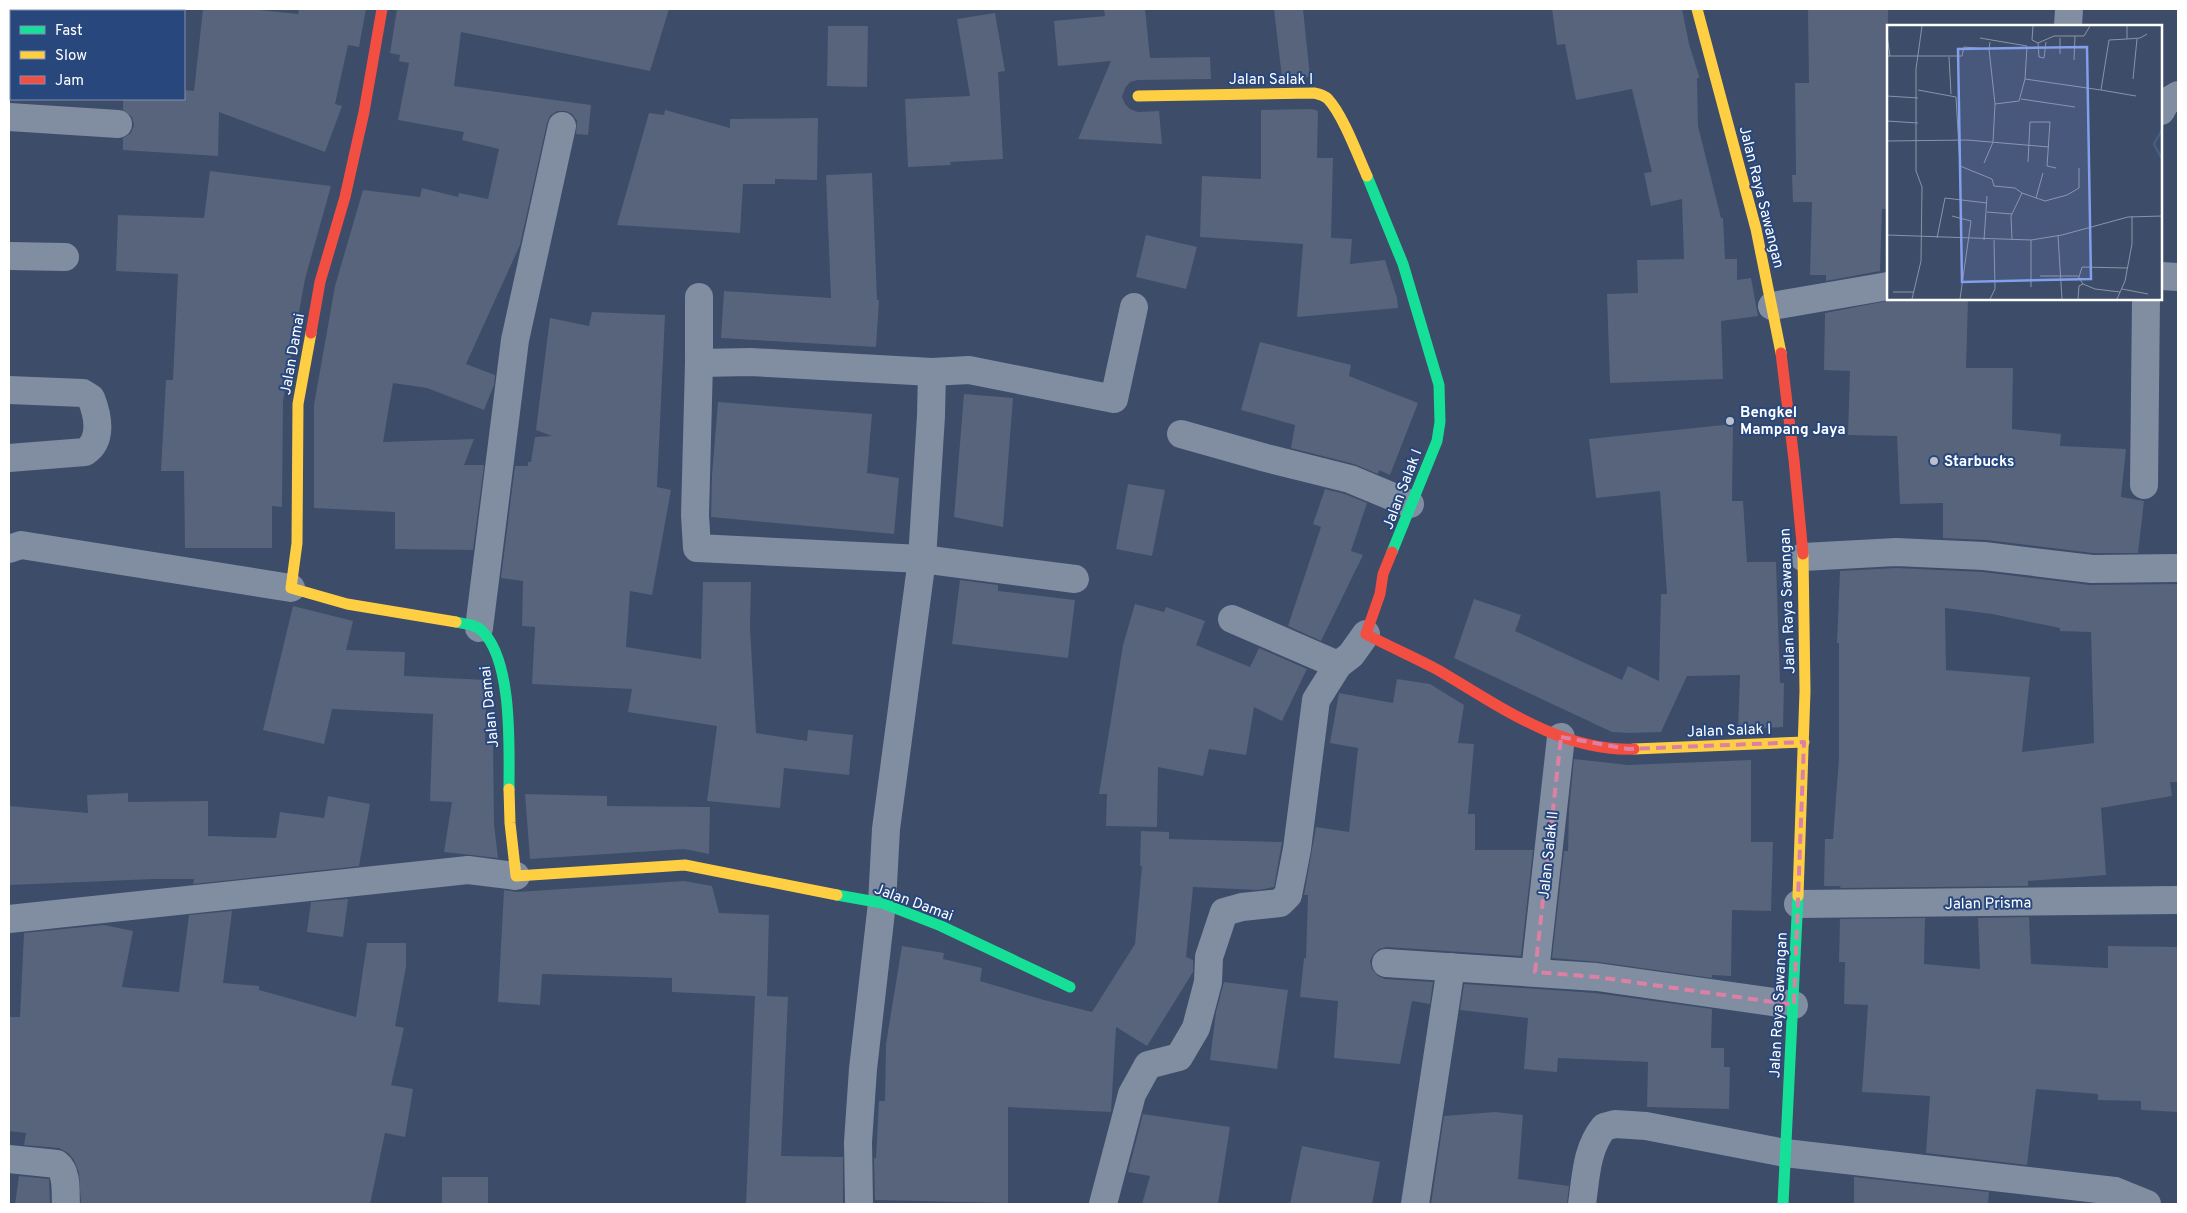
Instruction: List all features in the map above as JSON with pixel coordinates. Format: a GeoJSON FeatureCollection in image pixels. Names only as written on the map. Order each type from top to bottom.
{"type":"FeatureCollection","features":[{"type":"Feature","properties":{"kind":"main road","name":"Jalan Damai"},"geometry":{"type":"LineString","coordinates":[[291,588],[298,524],[298,404],[320,282],[345,197],[364,112],[382,9]]}},
{"type":"Feature","properties":{"kind":"main road","name":"Jalan Raya Sawangan"},"geometry":{"type":"LineString","coordinates":[[1697,9],[1746,190],[1772,306],[1791,432],[1803,557],[1804,742],[1794,1005],[1783,1204]]}},
{"type":"Feature","properties":{"kind":"main road","name":"Jalan Salak I"},"geometry":{"type":"LineString","coordinates":[[1138,96],[1314,93],[1324,95],[1329,100],[1362,165],[1403,264],[1439,385],[1440,422],[1436,441],[1383,574],[1380,594],[1366,634],[1420,660],[1521,720],[1561,737],[1602,747],[1628,749],[1804,742]]}},
{"type":"Feature","properties":{"kind":"main road"},"geometry":{"type":"LineString","coordinates":[[291,588],[314,598],[403,612],[479,628]]}},
{"type":"Feature","properties":{"kind":"main road","name":"Jalan Damai"},"geometry":{"type":"LineString","coordinates":[[479,628],[494,644],[502,667],[508,733],[510,822],[516,876],[685,865],[803,889],[882,902],[941,926],[1070,987]]}},
{"type":"Feature","properties":{"kind":"street"},"geometry":{"type":"LineString","coordinates":[[2068,25],[2069,9]]}},
{"type":"Feature","properties":{"kind":"street"},"geometry":{"type":"LineString","coordinates":[[2162,108],[2166,102],[2178,95]]}},
{"type":"Feature","properties":{"kind":"street"},"geometry":{"type":"LineString","coordinates":[[9,117],[118,124]]}},
{"type":"Feature","properties":{"kind":"street"},"geometry":{"type":"LineString","coordinates":[[479,628],[515,340],[562,126]]}},
{"type":"Feature","properties":{"kind":"street"},"geometry":{"type":"LineString","coordinates":[[9,256],[65,257]]}},
{"type":"Feature","properties":{"kind":"street"},"geometry":{"type":"LineString","coordinates":[[2162,276],[2178,277]]}},
{"type":"Feature","properties":{"kind":"street"},"geometry":{"type":"LineString","coordinates":[[1772,306],[1887,286]]}},
{"type":"Feature","properties":{"kind":"street"},"geometry":{"type":"LineString","coordinates":[[699,297],[696,548],[922,559],[1075,579]]}},
{"type":"Feature","properties":{"kind":"street"},"geometry":{"type":"LineString","coordinates":[[2144,485],[2146,300]]}},
{"type":"Feature","properties":{"kind":"street"},"geometry":{"type":"LineString","coordinates":[[699,363],[751,362],[932,372],[969,370],[1114,399],[1134,307]]}},
{"type":"Feature","properties":{"kind":"street"},"geometry":{"type":"LineString","coordinates":[[859,1204],[858,1142],[863,1069],[882,902],[886,829],[922,559],[932,372]]}},
{"type":"Feature","properties":{"kind":"street"},"geometry":{"type":"LineString","coordinates":[[9,390],[82,393],[91,398],[96,411],[97,440],[86,452],[9,458]]}},
{"type":"Feature","properties":{"kind":"street"},"geometry":{"type":"LineString","coordinates":[[1181,434],[1350,479],[1410,504]]}},
{"type":"Feature","properties":{"kind":"street"},"geometry":{"type":"LineString","coordinates":[[9,549],[21,545],[291,588]]}},
{"type":"Feature","properties":{"kind":"street"},"geometry":{"type":"LineString","coordinates":[[1803,557],[1896,552],[1984,556],[2092,569],[2178,568]]}},
{"type":"Feature","properties":{"kind":"street"},"geometry":{"type":"LineString","coordinates":[[1232,619],[1338,665]]}},
{"type":"Feature","properties":{"kind":"street"},"geometry":{"type":"LineString","coordinates":[[1103,1204],[1132,1094],[1148,1065],[1179,1057],[1196,1028],[1208,982],[1209,957],[1224,912],[1242,907],[1280,903],[1288,895],[1297,848],[1316,700],[1338,665],[1351,655],[1366,634]]}},
{"type":"Feature","properties":{"kind":"street","name":"Jalan Salak II"},"geometry":{"type":"LineString","coordinates":[[1535,972],[1561,737]]}},
{"type":"Feature","properties":{"kind":"street"},"geometry":{"type":"LineString","coordinates":[[9,919],[468,870],[516,876]]}},
{"type":"Feature","properties":{"kind":"street","name":"Jalan Prisma"},"geometry":{"type":"LineString","coordinates":[[1798,904],[2178,900]]}},
{"type":"Feature","properties":{"kind":"street"},"geometry":{"type":"LineString","coordinates":[[1386,963],[1597,977],[1794,1005]]}},
{"type":"Feature","properties":{"kind":"street"},"geometry":{"type":"LineString","coordinates":[[1415,1204],[1451,967]]}},
{"type":"Feature","properties":{"kind":"street"},"geometry":{"type":"LineString","coordinates":[[1582,1204],[1592,1146],[1604,1127],[1629,1124],[1786,1153],[2115,1191],[2147,1204]]}},
{"type":"Feature","properties":{"kind":"street"},"geometry":{"type":"LineString","coordinates":[[9,1159],[57,1164],[62,1168],[64,1174],[66,1204]]}},
{"type":"Feature","properties":{"kind":"highlighted area"},"geometry":{"type":"Polygon","coordinates":[[[1561,737],[1628,749],[1804,742],[1794,1005],[1597,977],[1535,972],[1561,737]]]}},
{"type":"Feature","properties":{"kind":"building"},"geometry":{"type":"Polygon","coordinates":[[[203,9],[250,9],[298,14],[299,9],[366,9],[359,47],[348,45],[335,104],[342,106],[325,152],[219,112],[218,156],[123,150],[123,138],[131,133],[134,125],[132,117],[123,110],[123,100],[185,100],[185,90],[194,91],[203,9]]]}},
{"type":"Feature","properties":{"kind":"building"},"geometry":{"type":"Polygon","coordinates":[[[397,9],[669,9],[650,71],[461,32],[454,86],[591,105],[588,135],[576,134],[577,121],[572,114],[566,111],[557,111],[550,116],[547,123],[520,245],[466,364],[495,375],[494,385],[484,410],[427,388],[393,383],[383,442],[474,439],[464,465],[484,465],[473,550],[395,549],[395,512],[314,508],[314,405],[335,286],[363,190],[420,197],[422,188],[458,197],[459,193],[488,199],[499,149],[462,140],[464,132],[398,120],[409,63],[399,61],[400,55],[390,53],[397,9]]]}},
{"type":"Feature","properties":{"kind":"building"},"geometry":{"type":"Polygon","coordinates":[[[1145,9],[1150,58],[1210,57],[1211,79],[1138,80],[1130,82],[1125,88],[1122,97],[1130,109],[1138,112],[1159,111],[1162,144],[1078,139],[1111,61],[1058,66],[1054,21],[1105,16],[1104,10],[1145,9]]]}},
{"type":"Feature","properties":{"kind":"building"},"geometry":{"type":"Polygon","coordinates":[[[1274,9],[1303,9],[1310,77],[1282,78],[1274,9]]]}},
{"type":"Feature","properties":{"kind":"building"},"geometry":{"type":"Polygon","coordinates":[[[1552,9],[1682,9],[1689,44],[1699,76],[1697,78],[1698,126],[1721,218],[1723,218],[1725,259],[1737,259],[1737,280],[1751,278],[1758,316],[1721,321],[1723,379],[1610,383],[1607,294],[1638,293],[1637,260],[1684,259],[1682,199],[1651,206],[1644,173],[1652,172],[1632,89],[1576,100],[1565,44],[1557,45],[1552,9]]]}},
{"type":"Feature","properties":{"kind":"building"},"geometry":{"type":"Polygon","coordinates":[[[1808,9],[1888,9],[1887,209],[1882,209],[1880,271],[1826,281],[1826,275],[1810,275],[1812,202],[1793,202],[1792,175],[1796,175],[1795,83],[1809,83],[1808,9]]]}},
{"type":"Feature","properties":{"kind":"building"},"geometry":{"type":"Polygon","coordinates":[[[995,13],[1005,71],[998,72],[1003,159],[950,162],[951,165],[908,167],[905,99],[970,96],[957,19],[995,13]]]}},
{"type":"Feature","properties":{"kind":"building"},"geometry":{"type":"Polygon","coordinates":[[[828,26],[868,26],[867,87],[827,86],[828,26]]]}},
{"type":"Feature","properties":{"kind":"building"},"geometry":{"type":"Polygon","coordinates":[[[1312,109],[1318,111],[1317,158],[1333,158],[1331,238],[1352,239],[1350,264],[1385,260],[1397,298],[1398,308],[1297,317],[1303,244],[1200,237],[1202,176],[1261,179],[1261,110],[1312,109]]]}},
{"type":"Feature","properties":{"kind":"building"},"geometry":{"type":"Polygon","coordinates":[[[665,110],[730,128],[730,119],[818,118],[817,180],[775,179],[775,184],[743,184],[740,233],[617,225],[649,113],[664,115],[665,110]]]}},
{"type":"Feature","properties":{"kind":"building"},"geometry":{"type":"Polygon","coordinates":[[[210,171],[331,186],[305,279],[283,401],[282,507],[272,506],[272,548],[185,548],[184,471],[161,471],[166,380],[173,380],[178,274],[116,271],[118,215],[204,218],[210,171]]]}},
{"type":"Feature","properties":{"kind":"building"},"geometry":{"type":"Polygon","coordinates":[[[872,173],[877,300],[879,300],[876,347],[721,338],[724,291],[831,298],[826,175],[872,173]]]}},
{"type":"Feature","properties":{"kind":"building"},"geometry":{"type":"Polygon","coordinates":[[[1146,235],[1197,247],[1186,289],[1136,277],[1146,235]]]}},
{"type":"Feature","properties":{"kind":"building"},"geometry":{"type":"Polygon","coordinates":[[[1892,300],[1968,300],[1966,368],[2013,368],[2012,429],[2061,434],[2060,446],[2126,449],[2121,497],[2144,501],[2138,553],[2093,553],[1986,540],[1943,538],[1943,503],[1900,504],[1897,436],[1848,435],[1850,371],[1824,370],[1825,313],[1892,300]]]}},
{"type":"Feature","properties":{"kind":"building"},"geometry":{"type":"Polygon","coordinates":[[[592,312],[665,315],[657,487],[671,490],[652,595],[630,591],[626,647],[701,659],[703,582],[751,582],[750,628],[756,733],[807,741],[808,730],[853,735],[849,775],[784,768],[780,808],[707,801],[717,726],[628,712],[632,689],[532,684],[535,627],[522,626],[523,581],[501,578],[515,466],[528,466],[528,462],[531,462],[535,437],[552,436],[536,430],[550,318],[589,326],[592,312]]]}},
{"type":"Feature","properties":{"kind":"building"},"geometry":{"type":"Polygon","coordinates":[[[1260,342],[1351,365],[1349,376],[1418,403],[1390,475],[1379,470],[1378,474],[1354,464],[1291,448],[1295,425],[1241,410],[1260,342]]]}},
{"type":"Feature","properties":{"kind":"building"},"geometry":{"type":"Polygon","coordinates":[[[964,394],[1013,398],[1003,527],[954,517],[964,394]]]}},
{"type":"Feature","properties":{"kind":"building"},"geometry":{"type":"Polygon","coordinates":[[[718,402],[872,414],[867,473],[899,478],[894,534],[711,517],[712,475],[718,402]]]}},
{"type":"Feature","properties":{"kind":"building"},"geometry":{"type":"Polygon","coordinates":[[[1733,424],[1732,501],[1743,501],[1747,562],[1776,562],[1780,683],[1784,683],[1783,727],[1738,729],[1740,675],[1687,676],[1661,732],[1612,732],[1454,658],[1474,599],[1521,615],[1515,631],[1622,680],[1628,666],[1659,681],[1661,594],[1667,594],[1660,491],[1596,498],[1589,439],[1733,424]]]}},
{"type":"Feature","properties":{"kind":"building"},"geometry":{"type":"Polygon","coordinates":[[[1128,484],[1165,490],[1152,556],[1116,549],[1128,484]]]}},
{"type":"Feature","properties":{"kind":"building"},"geometry":{"type":"Polygon","coordinates":[[[1325,489],[1345,494],[1367,503],[1351,551],[1363,555],[1321,641],[1288,626],[1321,527],[1313,524],[1325,489]]]}},
{"type":"Feature","properties":{"kind":"building"},"geometry":{"type":"Polygon","coordinates":[[[1896,568],[1983,572],[2090,585],[2178,584],[2178,782],[2170,782],[2172,796],[2101,808],[2106,875],[2028,881],[2028,886],[1840,888],[1841,886],[1824,886],[1825,839],[1833,839],[1839,757],[1839,643],[1837,643],[1840,571],[1896,568]],[[1945,608],[1946,670],[2030,677],[2022,752],[2094,743],[2091,632],[2060,631],[2060,628],[1992,614],[1945,608]]]}},
{"type":"Feature","properties":{"kind":"building"},"geometry":{"type":"Polygon","coordinates":[[[960,580],[998,585],[998,591],[1075,600],[1068,658],[952,644],[960,580]]]}},
{"type":"Feature","properties":{"kind":"building"},"geometry":{"type":"Polygon","coordinates":[[[1135,604],[1164,612],[1166,607],[1205,621],[1196,645],[1250,667],[1259,648],[1307,669],[1282,721],[1254,707],[1246,755],[1209,749],[1203,776],[1158,767],[1157,827],[1106,826],[1107,794],[1099,794],[1123,645],[1135,604]]]}},
{"type":"Feature","properties":{"kind":"building"},"geometry":{"type":"Polygon","coordinates":[[[293,606],[353,621],[346,650],[405,652],[404,676],[487,680],[485,741],[493,741],[494,824],[498,858],[444,852],[452,802],[430,801],[433,714],[332,709],[324,744],[263,730],[293,606]]]}},
{"type":"Feature","properties":{"kind":"building"},"geometry":{"type":"Polygon","coordinates":[[[1397,679],[1430,684],[1464,705],[1458,743],[1474,744],[1468,814],[1475,814],[1475,850],[1533,850],[1521,956],[1387,947],[1379,949],[1373,955],[1370,961],[1372,969],[1378,976],[1385,979],[1433,982],[1430,1004],[1412,1001],[1400,1064],[1334,1058],[1338,1001],[1300,997],[1304,958],[1306,958],[1308,895],[1304,895],[1316,827],[1349,832],[1358,748],[1330,743],[1339,693],[1393,703],[1397,679]]]}},
{"type":"Feature","properties":{"kind":"building"},"geometry":{"type":"Polygon","coordinates":[[[1574,759],[1628,765],[1751,760],[1751,842],[1773,842],[1771,911],[1732,910],[1731,976],[1712,975],[1712,978],[1599,962],[1552,958],[1564,851],[1568,851],[1569,810],[1574,759]]]}},
{"type":"Feature","properties":{"kind":"building"},"geometry":{"type":"Polygon","coordinates":[[[128,793],[128,802],[208,801],[208,836],[276,838],[280,812],[324,818],[328,796],[370,804],[359,866],[193,884],[194,879],[154,879],[9,885],[9,806],[88,813],[87,795],[128,793]]]}},
{"type":"Feature","properties":{"kind":"building"},"geometry":{"type":"Polygon","coordinates":[[[525,794],[607,796],[607,806],[710,807],[709,854],[684,849],[530,859],[525,794]]]}},
{"type":"Feature","properties":{"kind":"building"},"geometry":{"type":"Polygon","coordinates":[[[1141,831],[1169,832],[1169,839],[1282,842],[1274,887],[1259,890],[1193,887],[1186,957],[1193,960],[1193,972],[1147,1046],[1116,1027],[1111,1112],[1008,1107],[1008,1203],[875,1200],[874,1158],[876,1158],[879,1101],[885,1101],[886,1044],[902,946],[944,953],[943,959],[982,968],[980,981],[1092,1012],[1135,944],[1142,866],[1140,866],[1141,831]]]}},
{"type":"Feature","properties":{"kind":"building"},"geometry":{"type":"Polygon","coordinates":[[[684,881],[712,886],[719,913],[769,915],[767,996],[788,997],[781,1156],[843,1157],[843,1204],[746,1204],[755,996],[672,992],[672,978],[542,974],[540,1005],[498,1002],[504,890],[517,892],[684,881]]]}},
{"type":"Feature","properties":{"kind":"building"},"geometry":{"type":"Polygon","coordinates":[[[348,899],[343,937],[307,932],[311,902],[348,899]]]}},
{"type":"Feature","properties":{"kind":"building"},"geometry":{"type":"Polygon","coordinates":[[[232,911],[223,983],[259,986],[259,990],[356,1017],[367,943],[406,943],[406,967],[395,1026],[404,1028],[391,1085],[413,1089],[405,1137],[385,1133],[370,1204],[81,1204],[79,1173],[74,1160],[68,1153],[59,1148],[24,1145],[26,1133],[9,1131],[9,1017],[20,1017],[24,933],[104,925],[133,931],[122,987],[179,992],[189,915],[232,911]]]}},
{"type":"Feature","properties":{"kind":"building"},"geometry":{"type":"Polygon","coordinates":[[[2029,917],[2031,964],[2108,968],[2108,946],[2178,947],[2178,1112],[2141,1110],[2141,1101],[2098,1100],[2098,1094],[2036,1089],[2027,1165],[1926,1153],[1930,1096],[1862,1092],[1868,1005],[1844,1004],[1845,962],[1839,962],[1840,919],[1925,918],[1924,964],[1980,969],[1978,918],[2029,917]]]}},
{"type":"Feature","properties":{"kind":"building"},"geometry":{"type":"Polygon","coordinates":[[[1224,982],[1288,990],[1277,1069],[1210,1060],[1216,1012],[1224,982]]]}},
{"type":"Feature","properties":{"kind":"building"},"geometry":{"type":"Polygon","coordinates":[[[1464,984],[1595,993],[1712,1009],[1711,1048],[1724,1048],[1724,1067],[1730,1067],[1729,1109],[1647,1107],[1648,1062],[1558,1058],[1557,1072],[1524,1069],[1528,1018],[1460,1010],[1464,984]]]}},
{"type":"Feature","properties":{"kind":"building"},"geometry":{"type":"Polygon","coordinates":[[[1495,1112],[1523,1115],[1518,1179],[1569,1186],[1567,1204],[1431,1204],[1444,1116],[1495,1112]]]}},
{"type":"Feature","properties":{"kind":"building"},"geometry":{"type":"Polygon","coordinates":[[[1143,1114],[1230,1127],[1218,1204],[1142,1204],[1150,1176],[1128,1172],[1143,1114]]]}},
{"type":"Feature","properties":{"kind":"building"},"geometry":{"type":"Polygon","coordinates":[[[1302,1146],[1380,1162],[1372,1204],[1290,1204],[1302,1146]]]}},
{"type":"Feature","properties":{"kind":"building"},"geometry":{"type":"Polygon","coordinates":[[[19,1176],[49,1179],[50,1204],[15,1204],[19,1176]]]}},
{"type":"Feature","properties":{"kind":"building"},"geometry":{"type":"Polygon","coordinates":[[[442,1177],[488,1177],[488,1204],[442,1204],[442,1177]]]}},
{"type":"Feature","properties":{"kind":"building"},"geometry":{"type":"Polygon","coordinates":[[[1854,1177],[1989,1192],[1988,1204],[1854,1204],[1854,1177]]]}},
{"type":"Feature","properties":{"kind":"traffic: fast"},"geometry":{"type":"LineString","coordinates":[[1367,176],[1403,264],[1439,385],[1440,422],[1437,441],[1392,552]]}},
{"type":"Feature","properties":{"kind":"traffic: fast"},"geometry":{"type":"LineString","coordinates":[[456,622],[479,628],[491,643],[499,661],[504,682],[509,728],[509,789]]}},
{"type":"Feature","properties":{"kind":"traffic: fast"},"geometry":{"type":"LineString","coordinates":[[837,895],[882,903],[941,926],[1070,987]]}},
{"type":"Feature","properties":{"kind":"traffic: fast"},"geometry":{"type":"LineString","coordinates":[[1783,1204],[1798,896]]}},
{"type":"Feature","properties":{"kind":"traffic: slow"},"geometry":{"type":"LineString","coordinates":[[1697,9],[1756,229],[1781,353]]}},
{"type":"Feature","properties":{"kind":"traffic: slow"},"geometry":{"type":"LineString","coordinates":[[1138,96],[1314,93],[1321,95],[1334,106],[1350,136],[1367,176]]}},
{"type":"Feature","properties":{"kind":"traffic: slow"},"geometry":{"type":"LineString","coordinates":[[311,333],[298,404],[297,543],[291,588],[347,604],[456,622]]}},
{"type":"Feature","properties":{"kind":"traffic: slow"},"geometry":{"type":"LineString","coordinates":[[1798,896],[1805,691],[1803,554]]}},
{"type":"Feature","properties":{"kind":"traffic: slow"},"geometry":{"type":"LineString","coordinates":[[1634,749],[1804,742]]}},
{"type":"Feature","properties":{"kind":"traffic: slow"},"geometry":{"type":"LineString","coordinates":[[509,789],[510,823],[516,876],[685,865],[837,895]]}},
{"type":"Feature","properties":{"kind":"traffic: jam"},"geometry":{"type":"LineString","coordinates":[[311,333],[320,282],[345,197],[364,112],[382,9]]}},
{"type":"Feature","properties":{"kind":"traffic: jam"},"geometry":{"type":"LineString","coordinates":[[1781,353],[1803,554]]}},
{"type":"Feature","properties":{"kind":"traffic: jam"},"geometry":{"type":"LineString","coordinates":[[1392,552],[1383,574],[1380,594],[1366,634],[1438,670],[1531,724],[1556,735],[1581,743],[1607,748],[1634,749]]}},
{"type":"Feature","properties":{"kind":"place","name":"Bengkel Mampang Jaya"},"geometry":{"type":"Point","coordinates":[1730,421]}},
{"type":"Feature","properties":{"kind":"place","name":"Starbucks"},"geometry":{"type":"Point","coordinates":[1934,461]}}]}
